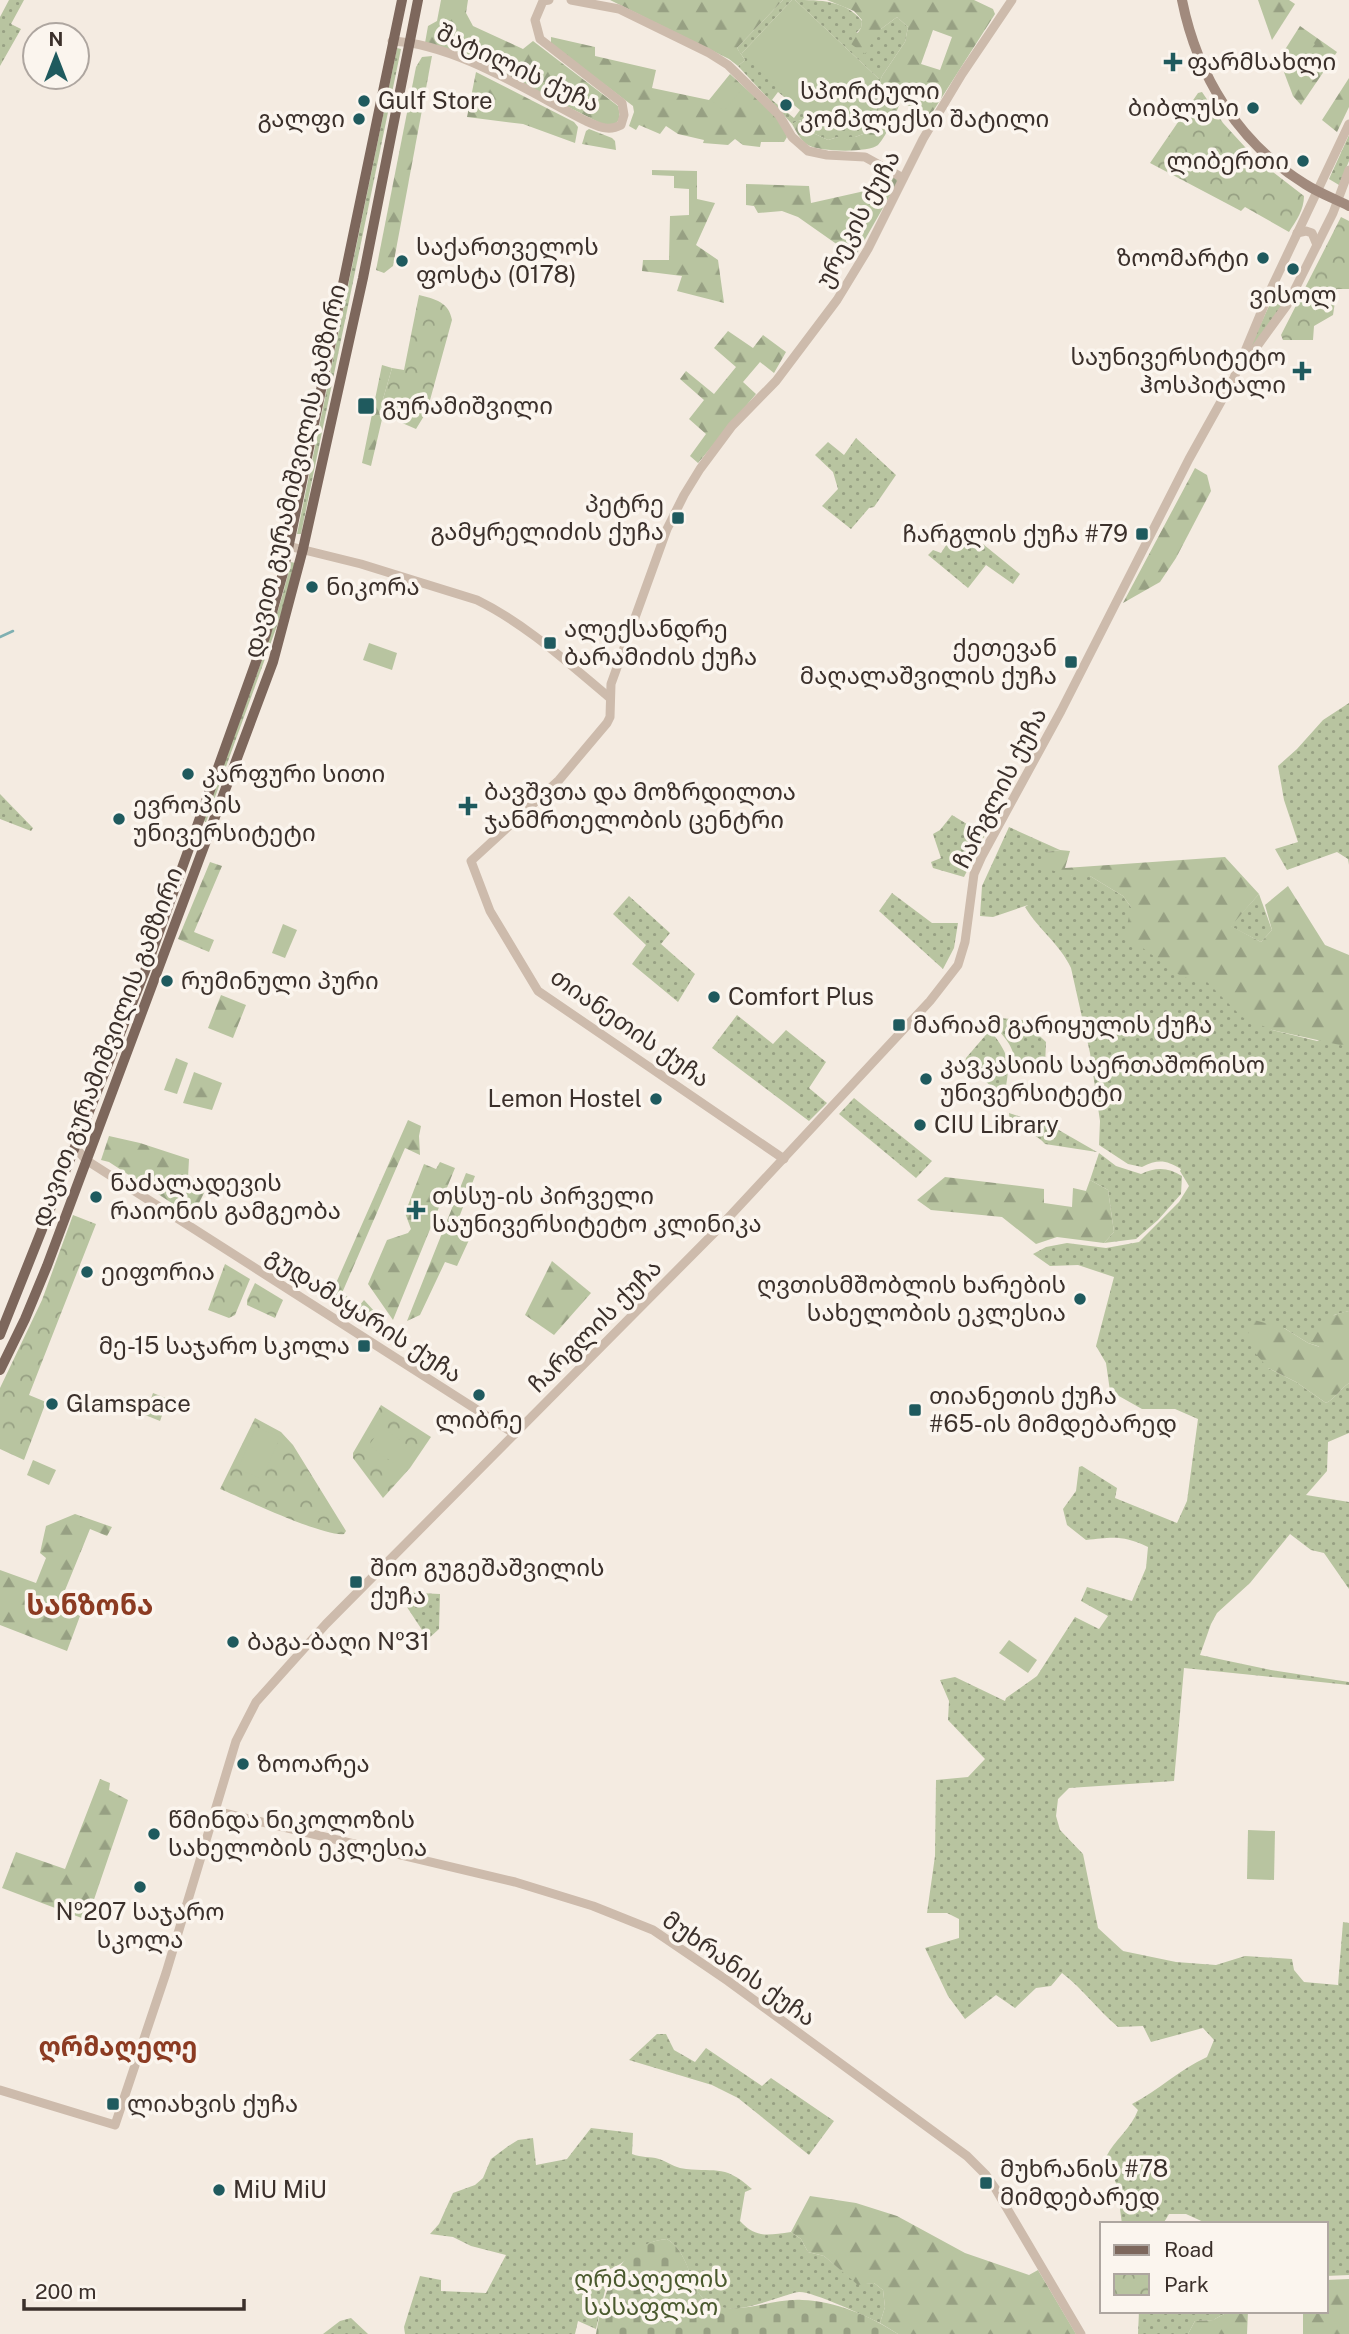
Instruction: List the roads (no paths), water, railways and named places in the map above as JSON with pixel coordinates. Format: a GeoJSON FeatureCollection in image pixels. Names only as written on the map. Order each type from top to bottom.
{"type":"FeatureCollection","features":[{"type":"Feature","properties":{"kind":"main road","name":"დავით გურამიშვილის გამზირი"},"geometry":{"type":"LineString","coordinates":[[0,1335],[145,971],[266,634],[288,545],[401,0]]}},
{"type":"Feature","properties":{"kind":"main road","name":"დავით გურამიშვილის გამზირი"},"geometry":{"type":"LineString","coordinates":[[0,1370],[36,1294],[273,662],[303,549],[363,278],[418,0]]}},
{"type":"Feature","properties":{"kind":"main road"},"geometry":{"type":"LineString","coordinates":[[1182,0],[1194,46],[1208,80],[1244,131],[1292,176],[1349,206]]}},
{"type":"Feature","properties":{"kind":"street","name":"შატილის ქუჩა"},"geometry":{"type":"LineString","coordinates":[[392,41],[409,41],[444,51],[604,129],[616,128],[621,125],[624,115],[622,103],[540,39],[535,20],[543,1],[549,0]]}},
{"type":"Feature","properties":{"kind":"street"},"geometry":{"type":"LineString","coordinates":[[571,0],[619,9],[728,65],[779,115],[792,137],[808,151],[827,156],[865,157],[903,178]]}},
{"type":"Feature","properties":{"kind":"street","name":"ურეკის ქუჩა"},"geometry":{"type":"LineString","coordinates":[[610,698],[611,684],[667,528],[684,495],[732,426],[776,381],[837,300],[868,249],[923,139],[962,74],[1012,0]]}},
{"type":"Feature","properties":{"kind":"street","name":"ჩარგლის ქუჩა"},"geometry":{"type":"LineString","coordinates":[[1233,380],[1269,291],[1349,124]]}},
{"type":"Feature","properties":{"kind":"street","name":"ჩარგლის ქუჩა"},"geometry":{"type":"LineString","coordinates":[[0,2090],[116,2125],[166,1973],[236,1741],[256,1702],[326,1624],[661,1287],[784,1159],[935,995],[958,965],[965,942],[974,874],[982,856],[1060,711],[1189,459],[1233,380],[1287,305],[1317,245],[1349,170]]}},
{"type":"Feature","properties":{"kind":"street"},"geometry":{"type":"LineString","coordinates":[[1297,233],[1309,231],[1317,245]]}},
{"type":"Feature","properties":{"kind":"street"},"geometry":{"type":"LineString","coordinates":[[288,545],[361,564],[477,600],[493,608],[553,651],[610,698]]}},
{"type":"Feature","properties":{"kind":"street","name":"თიანეთის ქუჩა"},"geometry":{"type":"LineString","coordinates":[[610,698],[610,717],[607,723],[573,764],[471,860],[490,911],[538,991],[784,1159]]}},
{"type":"Feature","properties":{"kind":"street","name":"გუდამაყარის ქუჩა"},"geometry":{"type":"LineString","coordinates":[[73,1153],[515,1434]]}},
{"type":"Feature","properties":{"kind":"street","name":"მუხრანის ქუჩა"},"geometry":{"type":"LineString","coordinates":[[215,1811],[515,1882],[593,1906],[662,1935],[874,2087],[977,2166],[1008,2208],[1081,2334]]}},
{"type":"Feature","properties":{"kind":"waterway"},"geometry":{"type":"LineString","coordinates":[[0,637],[13,631]]}},
{"type":"Feature","properties":{"kind":"place","name":"ფარმსახლი"},"geometry":{"type":"Point","coordinates":[1173,62]}},
{"type":"Feature","properties":{"kind":"place","name":"Gulf Store"},"geometry":{"type":"Point","coordinates":[364,101]}},
{"type":"Feature","properties":{"kind":"place","name":"სპორტული კომპლექსი შატილი"},"geometry":{"type":"Point","coordinates":[786,105]}},
{"type":"Feature","properties":{"kind":"place","name":"ბიბლუსი"},"geometry":{"type":"Point","coordinates":[1253,108]}},
{"type":"Feature","properties":{"kind":"place","name":"გალფი"},"geometry":{"type":"Point","coordinates":[359,119]}},
{"type":"Feature","properties":{"kind":"place","name":"ლიბერთი"},"geometry":{"type":"Point","coordinates":[1303,161]}},
{"type":"Feature","properties":{"kind":"place","name":"ზოომარტი"},"geometry":{"type":"Point","coordinates":[1263,258]}},
{"type":"Feature","properties":{"kind":"place","name":"საქართველოს ფოსტა (0178)"},"geometry":{"type":"Point","coordinates":[402,261]}},
{"type":"Feature","properties":{"kind":"place","name":"ვისოლ"},"geometry":{"type":"Point","coordinates":[1293,269]}},
{"type":"Feature","properties":{"kind":"place","name":"საუნივერსიტეტო ჰოსპიტალი"},"geometry":{"type":"Point","coordinates":[1302,371]}},
{"type":"Feature","properties":{"kind":"place","name":"გურამიშვილი"},"geometry":{"type":"Point","coordinates":[366,406]}},
{"type":"Feature","properties":{"kind":"place","name":"პეტრე გამყრელიძის ქუჩა"},"geometry":{"type":"Point","coordinates":[678,518]}},
{"type":"Feature","properties":{"kind":"place","name":"ჩარგლის ქუჩა #79"},"geometry":{"type":"Point","coordinates":[1142,534]}},
{"type":"Feature","properties":{"kind":"place","name":"ნიკორა"},"geometry":{"type":"Point","coordinates":[312,587]}},
{"type":"Feature","properties":{"kind":"place","name":"ალექსანდრე ბარამიძის ქუჩა"},"geometry":{"type":"Point","coordinates":[550,643]}},
{"type":"Feature","properties":{"kind":"place","name":"ქეთევან მაღალაშვილის ქუჩა"},"geometry":{"type":"Point","coordinates":[1071,662]}},
{"type":"Feature","properties":{"kind":"place","name":"კარფური სითი"},"geometry":{"type":"Point","coordinates":[188,774]}},
{"type":"Feature","properties":{"kind":"place","name":"ბავშვთა და მოზრდილთა ჯანმრთელობის ცენტრი"},"geometry":{"type":"Point","coordinates":[468,806]}},
{"type":"Feature","properties":{"kind":"place","name":"ევროპის უნივერსიტეტი"},"geometry":{"type":"Point","coordinates":[119,819]}},
{"type":"Feature","properties":{"kind":"place","name":"რუმინული პური"},"geometry":{"type":"Point","coordinates":[167,981]}},
{"type":"Feature","properties":{"kind":"place","name":"Comfort Plus"},"geometry":{"type":"Point","coordinates":[714,997]}},
{"type":"Feature","properties":{"kind":"place","name":"მარიამ გარიყულის ქუჩა"},"geometry":{"type":"Point","coordinates":[899,1025]}},
{"type":"Feature","properties":{"kind":"place","name":"კავკასიის საერთაშორისო უნივერსიტეტი"},"geometry":{"type":"Point","coordinates":[926,1079]}},
{"type":"Feature","properties":{"kind":"place","name":"Lemon Hostel"},"geometry":{"type":"Point","coordinates":[656,1099]}},
{"type":"Feature","properties":{"kind":"place","name":"CIU Library"},"geometry":{"type":"Point","coordinates":[920,1125]}},
{"type":"Feature","properties":{"kind":"place","name":"ნაძალადევის რაიონის გამგეობა"},"geometry":{"type":"Point","coordinates":[96,1197]}},
{"type":"Feature","properties":{"kind":"place","name":"თსსუ-ის პირველი საუნივერსიტეტო კლინიკა"},"geometry":{"type":"Point","coordinates":[416,1210]}},
{"type":"Feature","properties":{"kind":"place","name":"ეიფორია"},"geometry":{"type":"Point","coordinates":[87,1272]}},
{"type":"Feature","properties":{"kind":"place","name":"ღვთისმშობლის ხარების სახელობის ეკლესია"},"geometry":{"type":"Point","coordinates":[1080,1299]}},
{"type":"Feature","properties":{"kind":"place","name":"მე-15 საჯარო სკოლა"},"geometry":{"type":"Point","coordinates":[364,1346]}},
{"type":"Feature","properties":{"kind":"place","name":"ლიბრე"},"geometry":{"type":"Point","coordinates":[479,1395]}},
{"type":"Feature","properties":{"kind":"place","name":"Glamspace"},"geometry":{"type":"Point","coordinates":[52,1404]}},
{"type":"Feature","properties":{"kind":"place","name":"თიანეთის ქუჩა #65-ის მიმდებარედ"},"geometry":{"type":"Point","coordinates":[915,1410]}},
{"type":"Feature","properties":{"kind":"place","name":"შიო გუგეშაშვილის ქუჩა"},"geometry":{"type":"Point","coordinates":[356,1582]}},
{"type":"Feature","properties":{"kind":"place","name":"ბაგა-ბაღი №31"},"geometry":{"type":"Point","coordinates":[233,1642]}},
{"type":"Feature","properties":{"kind":"place","name":"ზოოარეა"},"geometry":{"type":"Point","coordinates":[243,1764]}},
{"type":"Feature","properties":{"kind":"place","name":"წმინდა ნიკოლოზის სახელობის ეკლესია"},"geometry":{"type":"Point","coordinates":[154,1834]}},
{"type":"Feature","properties":{"kind":"place","name":"№207 საჯარო სკოლა"},"geometry":{"type":"Point","coordinates":[140,1887]}},
{"type":"Feature","properties":{"kind":"place","name":"ლიახვის ქუჩა"},"geometry":{"type":"Point","coordinates":[113,2104]}},
{"type":"Feature","properties":{"kind":"place","name":"მუხრანის #78 მიმდებარედ"},"geometry":{"type":"Point","coordinates":[986,2183]}},
{"type":"Feature","properties":{"kind":"place","name":"MiU MiU"},"geometry":{"type":"Point","coordinates":[219,2190]}},
{"type":"Feature","properties":{"kind":"district","name":"სანზონა"},"geometry":{"type":"Point","coordinates":[90,1605]}},
{"type":"Feature","properties":{"kind":"district","name":"ღრმაღელე"},"geometry":{"type":"Point","coordinates":[118,2047]}},
{"type":"Feature","properties":{"kind":"park label","name":"ღრმაღელის სასაფლაო"},"geometry":{"type":"Point","coordinates":[651,2293]}}]}
